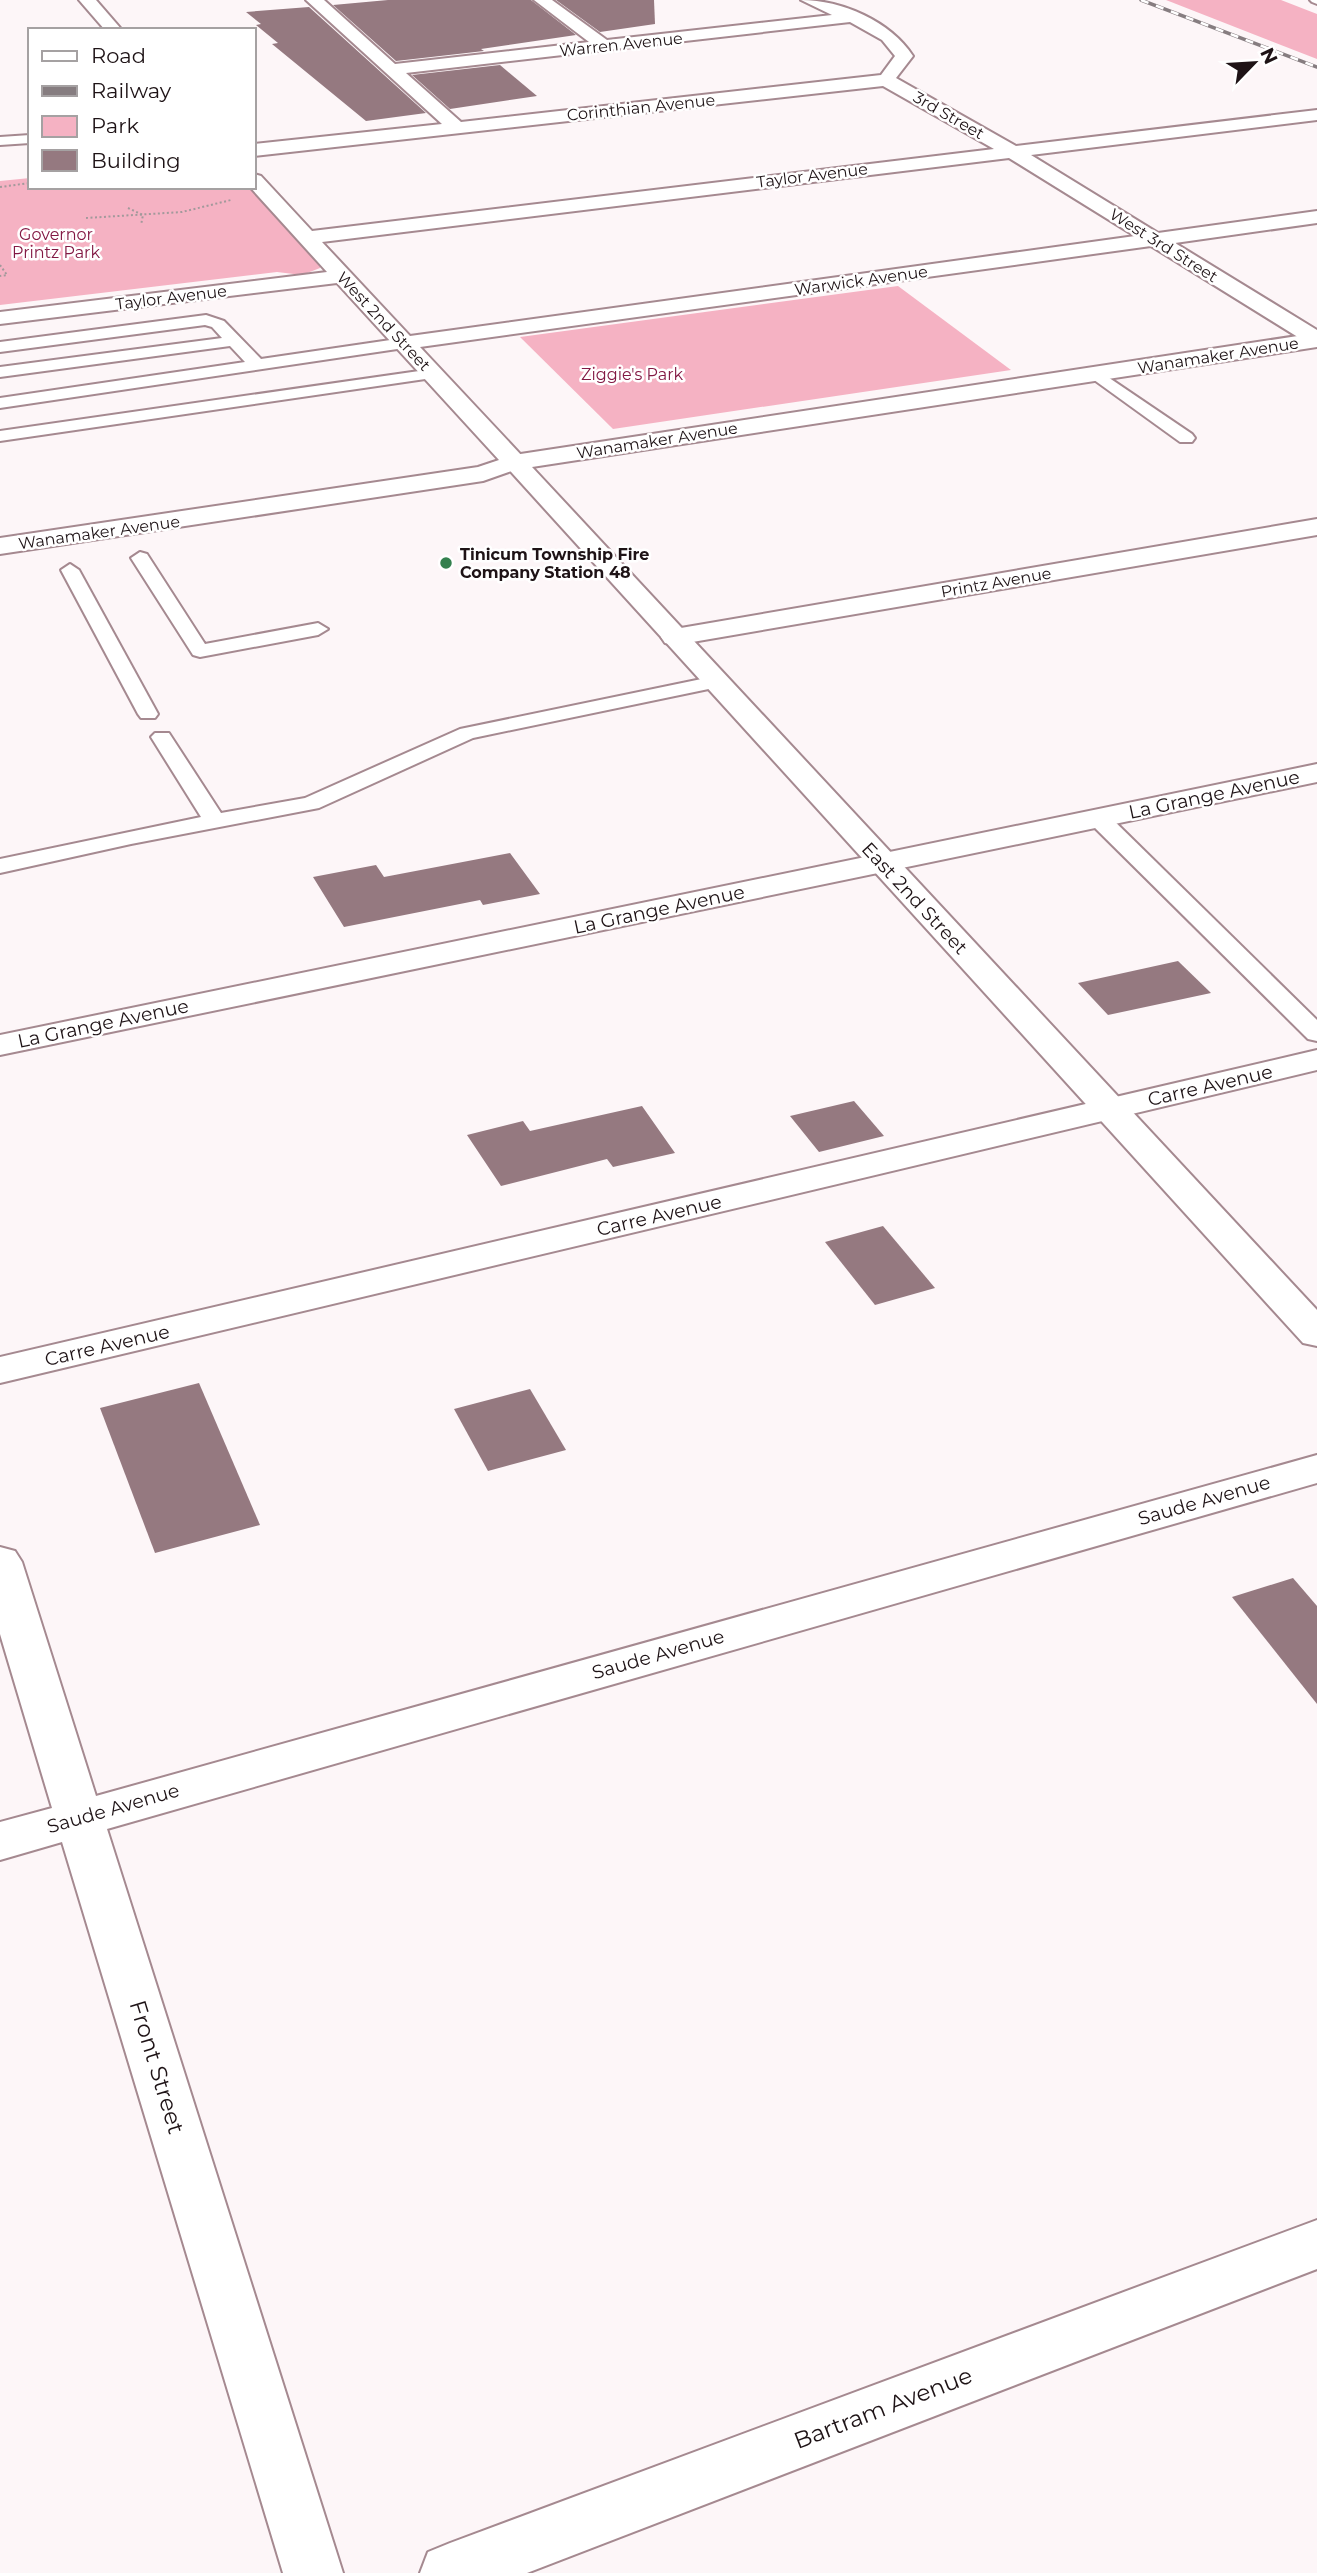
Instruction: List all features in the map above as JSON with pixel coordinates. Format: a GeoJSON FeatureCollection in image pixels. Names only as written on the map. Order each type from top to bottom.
{"type":"FeatureCollection","features":[{"type":"Feature","properties":{"kind":"street"},"geometry":{"type":"LineString","coordinates":[[87,0],[112,28]]}},
{"type":"Feature","properties":{"kind":"street"},"geometry":{"type":"LineString","coordinates":[[314,0],[456,127]]}},
{"type":"Feature","properties":{"kind":"street"},"geometry":{"type":"LineString","coordinates":[[542,0],[605,46]]}},
{"type":"Feature","properties":{"kind":"street"},"geometry":{"type":"LineString","coordinates":[[809,0],[886,32],[899,44],[904,56],[886,80]]}},
{"type":"Feature","properties":{"kind":"street","name":"Warren Avenue"},"geometry":{"type":"LineString","coordinates":[[393,69],[848,18]]}},
{"type":"Feature","properties":{"kind":"street","name":"Corinthian Avenue"},"geometry":{"type":"LineString","coordinates":[[256,150],[886,80]]}},
{"type":"Feature","properties":{"kind":"street","name":"3rd Street"},"geometry":{"type":"LineString","coordinates":[[886,80],[1011,151]]}},
{"type":"Feature","properties":{"kind":"street","name":"Taylor Avenue"},"geometry":{"type":"LineString","coordinates":[[307,238],[1317,115]]}},
{"type":"Feature","properties":{"kind":"street","name":"West 3rd Street"},"geometry":{"type":"LineString","coordinates":[[1011,151],[1317,340]]}},
{"type":"Feature","properties":{"kind":"street","name":"West 2nd Street"},"geometry":{"type":"LineString","coordinates":[[256,182],[514,461]]}},
{"type":"Feature","properties":{"kind":"street","name":"Warwick Avenue"},"geometry":{"type":"LineString","coordinates":[[404,343],[1317,217]]}},
{"type":"Feature","properties":{"kind":"street","name":"Taylor Avenue"},"geometry":{"type":"LineString","coordinates":[[0,318],[342,276]]}},
{"type":"Feature","properties":{"kind":"street","name":"Wanamaker Avenue"},"geometry":{"type":"LineString","coordinates":[[0,546],[483,474],[514,461],[1317,340]]}},
{"type":"Feature","properties":{"kind":"street","name":"East 2nd Street"},"geometry":{"type":"LineString","coordinates":[[514,461],[1317,1334]]}},
{"type":"Feature","properties":{"kind":"street","name":"Printz Avenue"},"geometry":{"type":"LineString","coordinates":[[676,637],[1317,527]]}},
{"type":"Feature","properties":{"kind":"street","name":"La Grange Avenue"},"geometry":{"type":"LineString","coordinates":[[0,1045],[1317,773]]}},
{"type":"Feature","properties":{"kind":"street","name":"Carre Avenue"},"geometry":{"type":"LineString","coordinates":[[0,1370],[1317,1060]]}},
{"type":"Feature","properties":{"kind":"street","name":"Saude Avenue"},"geometry":{"type":"LineString","coordinates":[[0,1841],[1317,1469]]}},
{"type":"Feature","properties":{"kind":"street","name":"Front Street"},"geometry":{"type":"LineString","coordinates":[[5,1594],[79,1817],[313,2573]]}},
{"type":"Feature","properties":{"kind":"street","name":"Bartram Avenue"},"geometry":{"type":"LineString","coordinates":[[450,2573],[1317,2244]]}},
{"type":"Feature","properties":{"kind":"lane"},"geometry":{"type":"LineString","coordinates":[[0,141],[28,139]]}},
{"type":"Feature","properties":{"kind":"lane"},"geometry":{"type":"LineString","coordinates":[[0,347],[206,320],[218,324],[258,366]]}},
{"type":"Feature","properties":{"kind":"lane"},"geometry":{"type":"LineString","coordinates":[[0,372],[234,341]]}},
{"type":"Feature","properties":{"kind":"lane"},"geometry":{"type":"LineString","coordinates":[[0,403],[404,343]]}},
{"type":"Feature","properties":{"kind":"lane"},"geometry":{"type":"LineString","coordinates":[[0,436],[432,374]]}},
{"type":"Feature","properties":{"kind":"lane"},"geometry":{"type":"LineString","coordinates":[[1096,374],[1186,438]]}},
{"type":"Feature","properties":{"kind":"lane"},"geometry":{"type":"LineString","coordinates":[[140,558],[200,651],[318,629]]}},
{"type":"Feature","properties":{"kind":"lane"},"geometry":{"type":"LineString","coordinates":[[70,570],[148,714]]}},
{"type":"Feature","properties":{"kind":"lane"},"geometry":{"type":"LineString","coordinates":[[0,866],[311,803],[467,733],[716,682]]}},
{"type":"Feature","properties":{"kind":"lane"},"geometry":{"type":"LineString","coordinates":[[162,737],[215,821]]}},
{"type":"Feature","properties":{"kind":"lane"},"geometry":{"type":"LineString","coordinates":[[1098,818],[1317,1034]]}},
{"type":"Feature","properties":{"kind":"path"},"geometry":{"type":"LineString","coordinates":[[0,187],[28,183]]}},
{"type":"Feature","properties":{"kind":"path"},"geometry":{"type":"LineString","coordinates":[[226,197],[236,203]]}},
{"type":"Feature","properties":{"kind":"path"},"geometry":{"type":"LineString","coordinates":[[86,218],[143,215],[232,200]]}},
{"type":"Feature","properties":{"kind":"path"},"geometry":{"type":"LineString","coordinates":[[203,207],[205,213]]}},
{"type":"Feature","properties":{"kind":"path"},"geometry":{"type":"LineString","coordinates":[[128,208],[143,215]]}},
{"type":"Feature","properties":{"kind":"path"},"geometry":{"type":"LineString","coordinates":[[141,225],[143,215]]}},
{"type":"Feature","properties":{"kind":"path"},"geometry":{"type":"LineString","coordinates":[[0,265],[7,275],[0,276]]}},
{"type":"Feature","properties":{"kind":"green space"},"geometry":{"type":"Polygon","coordinates":[[[1166,0],[1281,0],[1317,14],[1317,59],[1166,0]]]}},
{"type":"Feature","properties":{"kind":"green space","name":"Governor Printz Park"},"geometry":{"type":"Polygon","coordinates":[[[28,178],[28,189],[253,189],[320,263],[320,268],[302,275],[277,272],[0,305],[0,181],[28,178]]]}},
{"type":"Feature","properties":{"kind":"green space","name":"Ziggie's Park"},"geometry":{"type":"Polygon","coordinates":[[[898,286],[1011,370],[613,429],[520,337],[898,286]]]}},
{"type":"Feature","properties":{"kind":"building"},"geometry":{"type":"Polygon","coordinates":[[[388,0],[531,0],[576,35],[481,49],[484,51],[396,61],[333,5],[388,0]]]}},
{"type":"Feature","properties":{"kind":"building"},"geometry":{"type":"Polygon","coordinates":[[[556,0],[654,0],[655,24],[600,32],[556,0]]]}},
{"type":"Feature","properties":{"kind":"building"},"geometry":{"type":"Polygon","coordinates":[[[309,7],[426,113],[366,121],[272,44],[278,43],[256,25],[261,24],[246,12],[309,7]]]}},
{"type":"Feature","properties":{"kind":"building"},"geometry":{"type":"Polygon","coordinates":[[[500,65],[537,96],[450,109],[412,75],[500,65]]]}},
{"type":"Feature","properties":{"kind":"building"},"geometry":{"type":"Polygon","coordinates":[[[510,853],[540,894],[483,905],[480,900],[344,927],[313,877],[376,865],[384,877],[510,853]]]}},
{"type":"Feature","properties":{"kind":"building"},"geometry":{"type":"Polygon","coordinates":[[[1178,961],[1211,993],[1108,1015],[1078,983],[1178,961]]]}},
{"type":"Feature","properties":{"kind":"building"},"geometry":{"type":"Polygon","coordinates":[[[854,1101],[884,1136],[819,1152],[790,1116],[854,1101]]]}},
{"type":"Feature","properties":{"kind":"building"},"geometry":{"type":"Polygon","coordinates":[[[642,1106],[675,1153],[613,1167],[607,1159],[501,1186],[467,1135],[523,1121],[530,1131],[642,1106]]]}},
{"type":"Feature","properties":{"kind":"building"},"geometry":{"type":"Polygon","coordinates":[[[883,1226],[935,1288],[875,1305],[825,1242],[883,1226]]]}},
{"type":"Feature","properties":{"kind":"building"},"geometry":{"type":"Polygon","coordinates":[[[199,1383],[260,1525],[155,1553],[100,1408],[199,1383]]]}},
{"type":"Feature","properties":{"kind":"building"},"geometry":{"type":"Polygon","coordinates":[[[530,1389],[566,1450],[488,1471],[454,1409],[530,1389]]]}},
{"type":"Feature","properties":{"kind":"building"},"geometry":{"type":"Polygon","coordinates":[[[1293,1578],[1317,1606],[1317,1704],[1232,1597],[1293,1578]]]}},
{"type":"Feature","properties":{"kind":"railway"},"geometry":{"type":"LineString","coordinates":[[1141,0],[1317,67]]}},
{"type":"Feature","properties":{"kind":"place","name":"Tinicum Township Fire Company Station 48"},"geometry":{"type":"Point","coordinates":[446,563]}}]}
